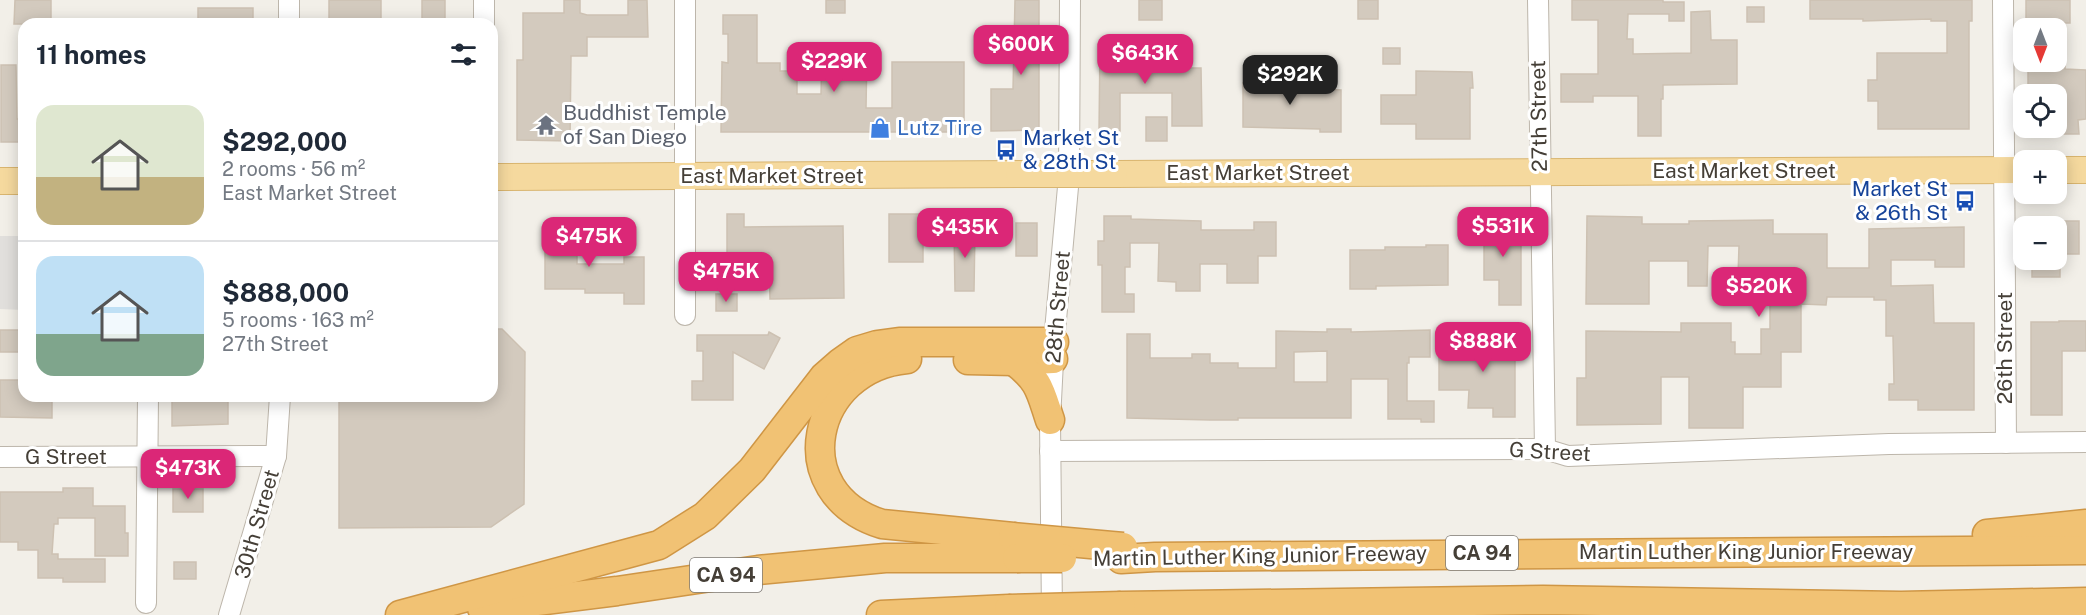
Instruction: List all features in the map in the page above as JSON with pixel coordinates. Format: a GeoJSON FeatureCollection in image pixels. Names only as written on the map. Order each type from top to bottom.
{"type":"FeatureCollection","features":[{"type":"Feature","properties":{"kind":"highway"},"geometry":{"type":"LineString","coordinates":[[400,615],[659,545],[705,516],[737,486],[753,470],[824,377],[857,351],[876,345],[899,342],[1054,350]]}},
{"type":"Feature","properties":{"kind":"highway"},"geometry":{"type":"LineString","coordinates":[[1015,547],[864,519],[849,509],[834,494],[824,476],[820,449],[823,425],[834,399],[851,380],[873,366],[893,360],[917,358],[1014,361],[1054,350]]}},
{"type":"Feature","properties":{"kind":"highway"},"geometry":{"type":"LineString","coordinates":[[1014,361],[1032,375],[1050,420]]}},
{"type":"Feature","properties":{"kind":"highway"},"geometry":{"type":"LineString","coordinates":[[1809,551],[2086,524]]}},
{"type":"Feature","properties":{"kind":"highway","name":"Martin Luther King Junior Freeway"},"geometry":{"type":"LineString","coordinates":[[438,615],[758,570],[1015,547],[1155,556],[2086,550]]}},
{"type":"Feature","properties":{"kind":"highway","name":"CA 94"},"geometry":{"type":"LineString","coordinates":[[882,615],[1009,609],[1128,611],[1231,605],[1543,600],[1901,606],[2086,602]]}},
{"type":"Feature","properties":{"kind":"highway"},"geometry":{"type":"LineString","coordinates":[[1901,606],[1934,615]]}},
{"type":"Feature","properties":{"kind":"main road","name":"East Market Street"},"geometry":{"type":"LineString","coordinates":[[498,177],[2013,170]]}},
{"type":"Feature","properties":{"kind":"main road"},"geometry":{"type":"LineString","coordinates":[[2067,170],[2086,170]]}},
{"type":"Feature","properties":{"kind":"main road"},"geometry":{"type":"LineString","coordinates":[[0,181],[18,181]]}},
{"type":"Feature","properties":{"kind":"street"},"geometry":{"type":"LineString","coordinates":[[289,0],[289,18]]}},
{"type":"Feature","properties":{"kind":"street"},"geometry":{"type":"LineString","coordinates":[[484,0],[484,18]]}},
{"type":"Feature","properties":{"kind":"street"},"geometry":{"type":"LineString","coordinates":[[685,0],[685,315]]}},
{"type":"Feature","properties":{"kind":"street","name":"28th Street"},"geometry":{"type":"LineString","coordinates":[[1052,615],[1050,420],[1069,177],[1070,0]]}},
{"type":"Feature","properties":{"kind":"street","name":"27th Street"},"geometry":{"type":"LineString","coordinates":[[1538,0],[1545,449]]}},
{"type":"Feature","properties":{"kind":"street","name":"26th Street"},"geometry":{"type":"LineString","coordinates":[[2003,0],[2013,155]]}},
{"type":"Feature","properties":{"kind":"street","name":"26th Street"},"geometry":{"type":"LineString","coordinates":[[2006,443],[2013,204]]}},
{"type":"Feature","properties":{"kind":"street"},"geometry":{"type":"LineString","coordinates":[[146,603],[148,402]]}},
{"type":"Feature","properties":{"kind":"street","name":"30th Street"},"geometry":{"type":"LineString","coordinates":[[229,615],[276,456],[280,402]]}},
{"type":"Feature","properties":{"kind":"street","name":"G Street"},"geometry":{"type":"LineString","coordinates":[[1050,451],[1545,449],[1568,456],[1889,444],[2086,442]]}},
{"type":"Feature","properties":{"kind":"street","name":"G Street"},"geometry":{"type":"LineString","coordinates":[[0,457],[276,456]]}},
{"type":"Feature","properties":{"kind":"shaded area"},"geometry":{"type":"Polygon","coordinates":[[[0,236],[18,236],[18,310],[0,309],[0,236]]]}},
{"type":"Feature","properties":{"kind":"building"},"geometry":{"type":"Polygon","coordinates":[[[15,0],[51,0],[51,18],[18,18],[18,24],[14,24],[15,0]]]}},
{"type":"Feature","properties":{"kind":"building"},"geometry":{"type":"Polygon","coordinates":[[[329,0],[381,0],[381,18],[329,18],[329,0]]]}},
{"type":"Feature","properties":{"kind":"building"},"geometry":{"type":"Polygon","coordinates":[[[422,0],[445,0],[445,18],[422,18],[422,0]]]}},
{"type":"Feature","properties":{"kind":"building"},"geometry":{"type":"Polygon","coordinates":[[[564,0],[580,0],[580,13],[587,15],[628,15],[628,0],[647,0],[648,37],[587,37],[587,56],[571,56],[570,141],[517,140],[517,60],[523,60],[523,13],[564,13],[564,0]]]}},
{"type":"Feature","properties":{"kind":"building"},"geometry":{"type":"Polygon","coordinates":[[[826,0],[845,0],[845,13],[826,13],[826,0]]]}},
{"type":"Feature","properties":{"kind":"building"},"geometry":{"type":"Polygon","coordinates":[[[1015,0],[1039,0],[1039,130],[991,131],[991,89],[1013,89],[1015,0]]]}},
{"type":"Feature","properties":{"kind":"building"},"geometry":{"type":"Polygon","coordinates":[[[1139,0],[1162,0],[1162,20],[1139,20],[1139,0]]]}},
{"type":"Feature","properties":{"kind":"building"},"geometry":{"type":"Polygon","coordinates":[[[1358,0],[1378,0],[1378,19],[1358,19],[1358,0]]]}},
{"type":"Feature","properties":{"kind":"building"},"geometry":{"type":"Polygon","coordinates":[[[1572,0],[1684,2],[1684,21],[1669,21],[1669,14],[1628,14],[1627,39],[1633,39],[1633,54],[1691,53],[1691,12],[1710,11],[1711,40],[1737,40],[1737,84],[1663,85],[1661,136],[1638,136],[1638,96],[1593,96],[1593,102],[1561,102],[1561,74],[1598,74],[1598,20],[1572,20],[1572,0]]]}},
{"type":"Feature","properties":{"kind":"building"},"geometry":{"type":"Polygon","coordinates":[[[1810,0],[1972,0],[1972,21],[1969,21],[1969,129],[1878,129],[1878,101],[1868,101],[1868,80],[1877,80],[1877,53],[1947,53],[1947,21],[1810,19],[1810,0]]]}},
{"type":"Feature","properties":{"kind":"building"},"geometry":{"type":"Polygon","coordinates":[[[2026,0],[2070,0],[2070,23],[2067,23],[2067,18],[2026,18],[2026,0]]]}},
{"type":"Feature","properties":{"kind":"building"},"geometry":{"type":"Polygon","coordinates":[[[1747,7],[1764,7],[1764,22],[1747,22],[1747,7]]]}},
{"type":"Feature","properties":{"kind":"building"},"geometry":{"type":"Polygon","coordinates":[[[198,8],[253,8],[253,18],[198,18],[198,8]]]}},
{"type":"Feature","properties":{"kind":"building"},"geometry":{"type":"Polygon","coordinates":[[[723,15],[757,15],[757,63],[780,63],[780,71],[797,71],[797,94],[821,94],[822,52],[867,52],[866,108],[892,108],[892,62],[964,62],[964,132],[721,132],[722,62],[728,63],[728,34],[723,34],[723,15]]]}},
{"type":"Feature","properties":{"kind":"building"},"geometry":{"type":"Polygon","coordinates":[[[1100,44],[1153,44],[1153,68],[1201,68],[1202,126],[1172,126],[1172,93],[1120,93],[1120,133],[1099,133],[1100,44]]]}},
{"type":"Feature","properties":{"kind":"building"},"geometry":{"type":"Polygon","coordinates":[[[1383,48],[1400,48],[1400,64],[1383,64],[1383,48]]]}},
{"type":"Feature","properties":{"kind":"building"},"geometry":{"type":"Polygon","coordinates":[[[1,65],[16,65],[18,142],[1,142],[1,65]]]}},
{"type":"Feature","properties":{"kind":"building"},"geometry":{"type":"Polygon","coordinates":[[[1247,65],[1260,65],[1260,87],[1341,90],[1341,132],[1320,132],[1320,129],[1243,127],[1243,83],[1247,83],[1247,65]]]}},
{"type":"Feature","properties":{"kind":"building"},"geometry":{"type":"Polygon","coordinates":[[[2086,70],[2086,119],[2078,120],[2079,134],[2067,134],[2067,84],[2028,84],[2028,72],[2086,70]]]}},
{"type":"Feature","properties":{"kind":"building"},"geometry":{"type":"Polygon","coordinates":[[[1416,71],[1472,72],[1470,139],[1416,139],[1416,124],[1381,124],[1381,95],[1416,95],[1416,71]]]}},
{"type":"Feature","properties":{"kind":"building"},"geometry":{"type":"Polygon","coordinates":[[[1146,117],[1167,117],[1167,141],[1146,141],[1146,117]]]}},
{"type":"Feature","properties":{"kind":"building"},"geometry":{"type":"Polygon","coordinates":[[[1484,210],[1503,210],[1503,231],[1521,231],[1521,305],[1499,305],[1499,280],[1484,280],[1484,210]]]}},
{"type":"Feature","properties":{"kind":"building"},"geometry":{"type":"Polygon","coordinates":[[[727,214],[744,214],[744,227],[843,226],[844,298],[770,299],[769,253],[727,253],[727,214]]]}},
{"type":"Feature","properties":{"kind":"building"},"geometry":{"type":"Polygon","coordinates":[[[889,214],[923,214],[923,262],[889,262],[889,214]]]}},
{"type":"Feature","properties":{"kind":"building"},"geometry":{"type":"Polygon","coordinates":[[[1104,216],[1201,221],[1201,230],[1254,230],[1254,222],[1276,222],[1276,256],[1258,256],[1258,283],[1227,283],[1227,264],[1200,264],[1200,291],[1176,291],[1176,282],[1158,281],[1159,243],[1130,243],[1130,267],[1125,267],[1125,294],[1134,294],[1134,312],[1102,312],[1102,265],[1098,265],[1098,241],[1104,241],[1104,216]]]}},
{"type":"Feature","properties":{"kind":"building"},"geometry":{"type":"Polygon","coordinates":[[[1587,216],[1642,217],[1642,224],[1773,220],[1773,234],[1827,234],[1827,268],[1869,268],[1869,229],[1964,227],[1964,267],[1935,267],[1935,260],[1891,260],[1891,286],[1933,285],[1934,323],[1974,323],[1974,410],[1918,410],[1918,400],[1889,400],[1889,384],[1894,384],[1893,336],[1886,336],[1886,300],[1874,300],[1874,297],[1827,297],[1826,305],[1801,304],[1801,352],[1781,352],[1781,387],[1743,387],[1743,428],[1689,428],[1689,377],[1661,377],[1661,424],[1577,425],[1577,378],[1586,378],[1586,331],[1681,332],[1681,323],[1731,323],[1731,342],[1735,342],[1735,354],[1761,354],[1761,329],[1770,329],[1770,304],[1757,304],[1757,290],[1722,290],[1722,276],[1738,276],[1739,246],[1708,246],[1707,286],[1688,286],[1688,261],[1649,261],[1649,304],[1586,304],[1587,216]]]}},
{"type":"Feature","properties":{"kind":"building"},"geometry":{"type":"Polygon","coordinates":[[[2067,221],[2079,221],[2079,254],[2067,254],[2067,221]]]}},
{"type":"Feature","properties":{"kind":"building"},"geometry":{"type":"Polygon","coordinates":[[[545,223],[577,223],[577,264],[624,264],[624,257],[644,257],[644,304],[624,304],[624,293],[585,293],[585,289],[545,289],[545,223]]]}},
{"type":"Feature","properties":{"kind":"building"},"geometry":{"type":"Polygon","coordinates":[[[1016,223],[1037,223],[1037,256],[1016,256],[1016,223]]]}},
{"type":"Feature","properties":{"kind":"building"},"geometry":{"type":"Polygon","coordinates":[[[954,229],[975,229],[974,291],[955,291],[954,229]]]}},
{"type":"Feature","properties":{"kind":"building"},"geometry":{"type":"Polygon","coordinates":[[[1426,245],[1448,245],[1448,285],[1376,286],[1376,289],[1350,289],[1350,250],[1385,250],[1385,247],[1426,247],[1426,245]]]}},
{"type":"Feature","properties":{"kind":"building"},"geometry":{"type":"Polygon","coordinates":[[[2032,270],[2060,270],[2060,277],[2032,277],[2032,270]]]}},
{"type":"Feature","properties":{"kind":"building"},"geometry":{"type":"Polygon","coordinates":[[[716,294],[737,294],[737,311],[716,311],[716,294]]]}},
{"type":"Feature","properties":{"kind":"building"},"geometry":{"type":"Polygon","coordinates":[[[2086,321],[2086,351],[2062,351],[2062,415],[2031,415],[2031,322],[2086,321]]]}},
{"type":"Feature","properties":{"kind":"building"},"geometry":{"type":"Polygon","coordinates":[[[498,329],[502,329],[525,352],[524,504],[491,527],[339,528],[339,402],[498,402],[498,329]]]}},
{"type":"Feature","properties":{"kind":"building"},"geometry":{"type":"Polygon","coordinates":[[[1327,329],[1351,329],[1351,332],[1430,330],[1430,357],[1409,357],[1409,363],[1407,363],[1407,401],[1434,401],[1434,422],[1421,422],[1421,419],[1388,419],[1388,379],[1351,379],[1351,418],[1210,420],[1127,418],[1127,334],[1150,334],[1150,358],[1192,358],[1192,354],[1210,354],[1210,363],[1238,363],[1238,368],[1276,368],[1276,331],[1327,332],[1327,329]],[[1327,351],[1294,352],[1294,382],[1327,382],[1327,351]]]}},
{"type":"Feature","properties":{"kind":"building"},"geometry":{"type":"Polygon","coordinates":[[[0,330],[18,330],[18,352],[0,352],[0,330]]]}},
{"type":"Feature","properties":{"kind":"building"},"geometry":{"type":"Polygon","coordinates":[[[769,332],[780,338],[764,369],[733,352],[733,400],[692,400],[692,381],[703,381],[703,351],[697,351],[697,335],[768,335],[769,332]]]}},
{"type":"Feature","properties":{"kind":"building"},"geometry":{"type":"Polygon","coordinates":[[[1478,332],[1515,332],[1515,417],[1493,417],[1493,408],[1468,408],[1469,390],[1439,390],[1439,349],[1478,349],[1478,332]]]}},
{"type":"Feature","properties":{"kind":"building"},"geometry":{"type":"Polygon","coordinates":[[[0,380],[18,380],[18,402],[52,402],[52,418],[0,417],[0,380]]]}},
{"type":"Feature","properties":{"kind":"building"},"geometry":{"type":"Polygon","coordinates":[[[172,402],[228,402],[228,424],[172,426],[172,402]]]}},
{"type":"Feature","properties":{"kind":"building"},"geometry":{"type":"Polygon","coordinates":[[[63,488],[93,488],[93,506],[125,506],[128,556],[95,556],[95,518],[58,518],[58,524],[54,524],[52,554],[58,554],[58,559],[105,559],[105,582],[63,582],[63,578],[38,578],[38,550],[18,550],[18,542],[0,542],[0,492],[63,492],[63,488]]]}},
{"type":"Feature","properties":{"kind":"building"},"geometry":{"type":"Polygon","coordinates":[[[173,489],[203,489],[203,512],[173,512],[173,489]]]}},
{"type":"Feature","properties":{"kind":"building"},"geometry":{"type":"Polygon","coordinates":[[[174,562],[196,562],[196,579],[174,579],[174,562]]]}},
{"type":"Feature","properties":{"kind":"place","name":"Buddhist Temple of San Diego"},"geometry":{"type":"Point","coordinates":[546,125]}},
{"type":"Feature","properties":{"kind":"place","name":"Lutz Tire"},"geometry":{"type":"Point","coordinates":[880,128]}},
{"type":"Feature","properties":{"kind":"place","name":"Market St & 28th St"},"geometry":{"type":"Point","coordinates":[1006,150]}},
{"type":"Feature","properties":{"kind":"place","name":"Market St & 26th St"},"geometry":{"type":"Point","coordinates":[1965,201]}}]}
